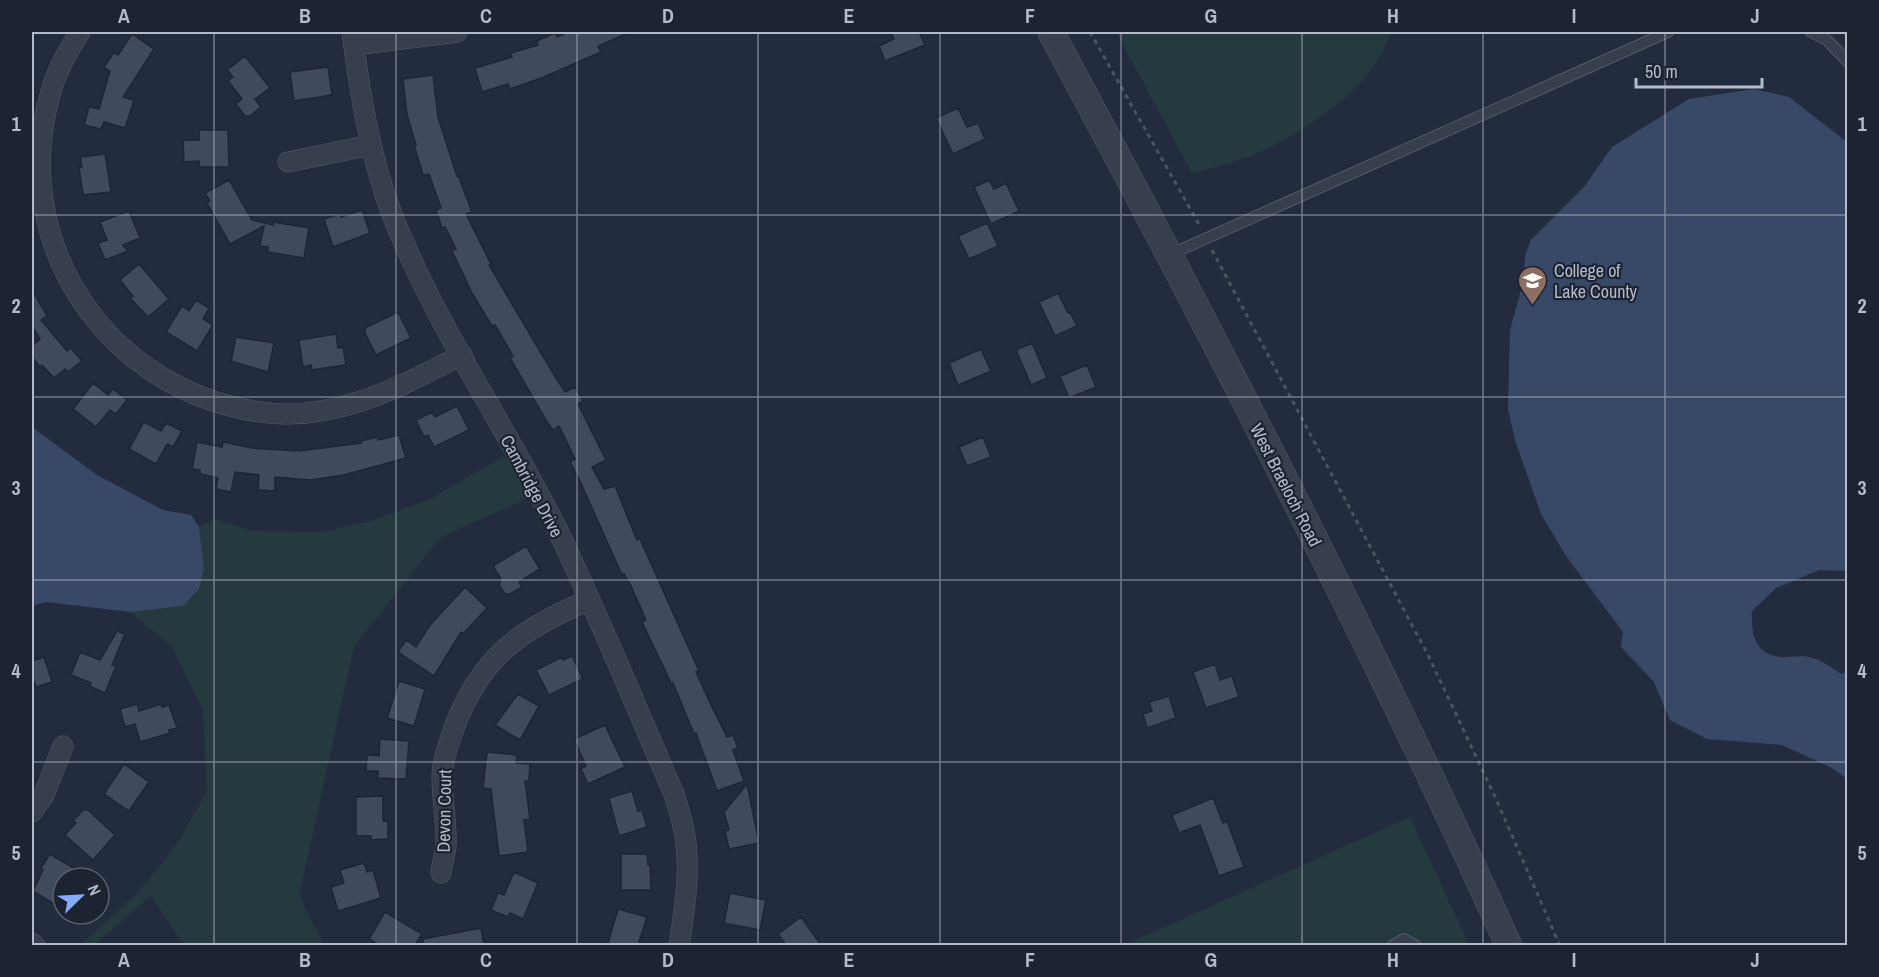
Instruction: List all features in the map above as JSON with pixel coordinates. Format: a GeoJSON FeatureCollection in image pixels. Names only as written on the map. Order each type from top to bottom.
{"type":"FeatureCollection","features":[{"type":"Feature","properties":{"kind":"street"},"geometry":{"type":"LineString","coordinates":[[80,32],[52,87],[42,134],[40,181],[49,231],[59,260],[74,291],[96,322],[117,345],[149,369],[183,389],[223,404],[262,413],[300,413],[341,408],[393,390],[462,356]]}},
{"type":"Feature","properties":{"kind":"street"},"geometry":{"type":"LineString","coordinates":[[353,38],[458,32]]}},
{"type":"Feature","properties":{"kind":"street","name":"West Braeloch Road"},"geometry":{"type":"LineString","coordinates":[[1052,32],[1359,627],[1509,945]]}},
{"type":"Feature","properties":{"kind":"street","name":"Cambridge Drive"},"geometry":{"type":"LineString","coordinates":[[353,38],[364,119],[392,215],[410,256],[462,356],[555,525],[674,794],[684,827],[688,867],[685,909],[679,945]]}},
{"type":"Feature","properties":{"kind":"street"},"geometry":{"type":"LineString","coordinates":[[288,162],[371,145]]}},
{"type":"Feature","properties":{"kind":"street","name":"Devon Court"},"geometry":{"type":"LineString","coordinates":[[441,873],[446,847],[442,775],[449,742],[462,706],[480,677],[499,654],[525,632],[549,617],[589,600]]}},
{"type":"Feature","properties":{"kind":"street"},"geometry":{"type":"LineString","coordinates":[[32,812],[44,795],[63,746]]}},
{"type":"Feature","properties":{"kind":"lane"},"geometry":{"type":"LineString","coordinates":[[1168,255],[1668,32]]}},
{"type":"Feature","properties":{"kind":"lane"},"geometry":{"type":"LineString","coordinates":[[1811,32],[1827,40],[1848,62]]}},
{"type":"Feature","properties":{"kind":"lane"},"geometry":{"type":"LineString","coordinates":[[1392,945],[1404,939],[1416,945]]}},
{"type":"Feature","properties":{"kind":"path"},"geometry":{"type":"LineString","coordinates":[[1090,32],[1206,238],[1428,655],[1497,801],[1560,945]]}},
{"type":"Feature","properties":{"kind":"green space"},"geometry":{"type":"Polygon","coordinates":[[[1116,32],[1391,32],[1382,53],[1369,72],[1332,109],[1288,138],[1266,149],[1245,158],[1192,173],[1116,32]]]}},
{"type":"Feature","properties":{"kind":"green space"},"geometry":{"type":"Polygon","coordinates":[[[506,455],[528,498],[441,537],[354,646],[299,896],[324,945],[184,945],[151,896],[94,945],[79,946],[101,926],[111,926],[111,917],[136,895],[175,847],[207,792],[203,710],[172,647],[130,612],[183,606],[204,568],[199,527],[215,519],[252,531],[320,532],[369,522],[430,499],[506,455]]]}},
{"type":"Feature","properties":{"kind":"green space"},"geometry":{"type":"Polygon","coordinates":[[[1410,817],[1469,945],[1122,946],[1410,817]]]}},
{"type":"Feature","properties":{"kind":"water"},"geometry":{"type":"Polygon","coordinates":[[[1754,89],[1789,97],[1847,142],[1847,571],[1819,570],[1776,588],[1752,611],[1752,619],[1756,641],[1765,652],[1780,657],[1809,657],[1842,674],[1847,671],[1847,779],[1832,768],[1782,745],[1707,739],[1670,720],[1654,682],[1621,647],[1623,632],[1566,556],[1541,514],[1515,440],[1508,409],[1510,330],[1523,283],[1525,256],[1531,240],[1584,187],[1612,147],[1689,99],[1754,89]]]}},
{"type":"Feature","properties":{"kind":"water"},"geometry":{"type":"Polygon","coordinates":[[[32,427],[97,475],[163,510],[191,515],[199,527],[204,568],[199,589],[183,606],[130,612],[46,602],[32,606],[32,427]]]}},
{"type":"Feature","properties":{"kind":"building"},"geometry":{"type":"Polygon","coordinates":[[[568,32],[630,32],[598,46],[601,52],[544,77],[510,89],[508,84],[482,92],[475,68],[512,57],[511,53],[538,45],[537,41],[552,34],[556,34],[557,37],[568,32]]]}},
{"type":"Feature","properties":{"kind":"building"},"geometry":{"type":"Polygon","coordinates":[[[891,32],[919,32],[925,45],[885,61],[879,46],[894,39],[891,32]]]}},
{"type":"Feature","properties":{"kind":"building"},"geometry":{"type":"Polygon","coordinates":[[[132,34],[154,49],[123,97],[134,100],[125,128],[104,122],[101,129],[84,125],[89,107],[99,109],[110,71],[104,67],[114,52],[118,55],[132,34]]]}},
{"type":"Feature","properties":{"kind":"building"},"geometry":{"type":"Polygon","coordinates":[[[245,56],[270,88],[255,99],[261,107],[250,116],[245,116],[236,104],[242,99],[228,81],[233,77],[227,70],[245,56]]]}},
{"type":"Feature","properties":{"kind":"building"},"geometry":{"type":"Polygon","coordinates":[[[328,67],[332,95],[294,101],[290,72],[328,67]]]}},
{"type":"Feature","properties":{"kind":"building"},"geometry":{"type":"Polygon","coordinates":[[[433,75],[438,117],[457,176],[472,212],[466,214],[491,264],[489,265],[554,375],[565,392],[575,387],[583,401],[578,404],[606,460],[592,467],[604,489],[615,486],[637,540],[640,539],[699,671],[696,672],[712,707],[727,737],[733,735],[738,748],[733,750],[744,781],[717,791],[696,733],[694,734],[673,683],[642,622],[646,620],[630,584],[624,574],[622,575],[570,462],[575,459],[559,426],[553,430],[547,422],[510,358],[513,356],[495,325],[492,326],[472,293],[452,251],[456,249],[445,227],[442,228],[436,210],[441,208],[429,174],[423,175],[414,145],[416,145],[407,115],[403,79],[433,75]]]}},
{"type":"Feature","properties":{"kind":"building"},"geometry":{"type":"Polygon","coordinates":[[[958,108],[967,127],[978,123],[985,139],[953,154],[936,118],[958,108]]]}},
{"type":"Feature","properties":{"kind":"building"},"geometry":{"type":"Polygon","coordinates":[[[199,130],[228,130],[229,167],[199,167],[199,161],[184,162],[183,140],[199,140],[199,130]]]}},
{"type":"Feature","properties":{"kind":"building"},"geometry":{"type":"Polygon","coordinates":[[[105,154],[111,192],[83,195],[80,157],[105,154]]]}},
{"type":"Feature","properties":{"kind":"building"},"geometry":{"type":"Polygon","coordinates":[[[229,180],[252,220],[273,225],[273,222],[309,228],[304,258],[268,252],[268,247],[260,246],[264,226],[230,244],[207,203],[210,201],[205,193],[229,180]]]}},
{"type":"Feature","properties":{"kind":"building"},"geometry":{"type":"Polygon","coordinates":[[[989,180],[994,189],[1006,183],[1019,211],[991,224],[974,187],[989,180]]]}},
{"type":"Feature","properties":{"kind":"building"},"geometry":{"type":"Polygon","coordinates":[[[362,210],[370,233],[333,247],[324,219],[340,214],[341,217],[362,210]]]}},
{"type":"Feature","properties":{"kind":"building"},"geometry":{"type":"Polygon","coordinates":[[[129,211],[140,238],[123,245],[128,251],[105,260],[98,243],[107,240],[100,222],[129,211]]]}},
{"type":"Feature","properties":{"kind":"building"},"geometry":{"type":"Polygon","coordinates":[[[987,223],[998,246],[969,259],[958,236],[987,223]]]}},
{"type":"Feature","properties":{"kind":"building"},"geometry":{"type":"Polygon","coordinates":[[[139,264],[169,299],[148,317],[130,298],[133,296],[120,280],[139,264]]]}},
{"type":"Feature","properties":{"kind":"building"},"geometry":{"type":"Polygon","coordinates":[[[32,290],[47,316],[41,320],[67,351],[71,348],[82,361],[68,372],[65,369],[54,378],[32,357],[32,346],[40,339],[32,326],[32,290]]]}},
{"type":"Feature","properties":{"kind":"building"},"geometry":{"type":"Polygon","coordinates":[[[1058,293],[1077,326],[1055,336],[1039,302],[1058,293]]]}},
{"type":"Feature","properties":{"kind":"building"},"geometry":{"type":"Polygon","coordinates":[[[196,300],[209,308],[203,319],[213,325],[197,351],[166,332],[182,306],[189,311],[196,300]]]}},
{"type":"Feature","properties":{"kind":"building"},"geometry":{"type":"Polygon","coordinates":[[[398,312],[411,338],[376,355],[365,333],[365,328],[398,312]]]}},
{"type":"Feature","properties":{"kind":"building"},"geometry":{"type":"Polygon","coordinates":[[[336,334],[338,348],[343,347],[346,365],[312,370],[311,365],[303,367],[299,340],[336,334]]]}},
{"type":"Feature","properties":{"kind":"building"},"geometry":{"type":"Polygon","coordinates":[[[236,337],[274,343],[268,372],[231,361],[236,337]]]}},
{"type":"Feature","properties":{"kind":"building"},"geometry":{"type":"Polygon","coordinates":[[[1032,343],[1047,378],[1031,385],[1016,350],[1032,343]]]}},
{"type":"Feature","properties":{"kind":"building"},"geometry":{"type":"Polygon","coordinates":[[[981,349],[991,371],[958,385],[949,363],[981,349]]]}},
{"type":"Feature","properties":{"kind":"building"},"geometry":{"type":"Polygon","coordinates":[[[1087,365],[1096,387],[1069,398],[1060,376],[1087,365]]]}},
{"type":"Feature","properties":{"kind":"building"},"geometry":{"type":"Polygon","coordinates":[[[93,383],[108,395],[113,389],[127,400],[116,414],[110,410],[96,427],[73,409],[93,383]]]}},
{"type":"Feature","properties":{"kind":"building"},"geometry":{"type":"Polygon","coordinates":[[[457,406],[469,430],[434,447],[428,435],[424,437],[416,420],[432,412],[435,417],[457,406]]]}},
{"type":"Feature","properties":{"kind":"building"},"geometry":{"type":"Polygon","coordinates":[[[144,422],[161,431],[166,423],[182,431],[173,447],[167,444],[156,464],[129,449],[144,422]]]}},
{"type":"Feature","properties":{"kind":"building"},"geometry":{"type":"Polygon","coordinates":[[[399,435],[406,458],[344,475],[310,480],[275,477],[275,491],[258,490],[259,475],[235,472],[231,492],[216,489],[218,478],[200,474],[200,470],[192,469],[197,442],[222,447],[223,442],[252,448],[299,451],[361,443],[361,441],[377,437],[378,440],[399,435]]]}},
{"type":"Feature","properties":{"kind":"building"},"geometry":{"type":"Polygon","coordinates":[[[983,437],[991,457],[967,466],[959,447],[983,437]]]}},
{"type":"Feature","properties":{"kind":"building"},"geometry":{"type":"Polygon","coordinates":[[[526,546],[540,569],[519,582],[522,587],[510,594],[505,594],[499,585],[501,579],[493,566],[526,546]]]}},
{"type":"Feature","properties":{"kind":"building"},"geometry":{"type":"Polygon","coordinates":[[[465,587],[487,608],[463,634],[461,632],[434,676],[398,652],[406,640],[416,647],[430,625],[465,587]]]}},
{"type":"Feature","properties":{"kind":"building"},"geometry":{"type":"Polygon","coordinates":[[[117,631],[125,634],[112,665],[116,666],[105,693],[89,686],[91,683],[71,675],[80,652],[100,660],[117,631]]]}},
{"type":"Feature","properties":{"kind":"building"},"geometry":{"type":"Polygon","coordinates":[[[572,656],[583,679],[549,695],[536,670],[562,657],[563,660],[572,656]]]}},
{"type":"Feature","properties":{"kind":"building"},"geometry":{"type":"Polygon","coordinates":[[[44,657],[52,682],[36,687],[32,676],[32,661],[44,657]]]}},
{"type":"Feature","properties":{"kind":"building"},"geometry":{"type":"Polygon","coordinates":[[[1215,664],[1220,680],[1232,676],[1239,697],[1206,708],[1193,672],[1215,664]]]}},
{"type":"Feature","properties":{"kind":"building"},"geometry":{"type":"Polygon","coordinates":[[[399,681],[425,689],[414,726],[387,718],[399,681]]]}},
{"type":"Feature","properties":{"kind":"building"},"geometry":{"type":"Polygon","coordinates":[[[518,694],[539,706],[520,740],[495,725],[518,694]]]}},
{"type":"Feature","properties":{"kind":"building"},"geometry":{"type":"Polygon","coordinates":[[[1169,696],[1176,718],[1147,728],[1143,714],[1152,711],[1149,702],[1169,696]]]}},
{"type":"Feature","properties":{"kind":"building"},"geometry":{"type":"Polygon","coordinates":[[[137,704],[139,711],[161,704],[162,707],[169,705],[177,728],[169,730],[170,733],[140,742],[135,724],[125,727],[120,709],[137,704]]]}},
{"type":"Feature","properties":{"kind":"building"},"geometry":{"type":"Polygon","coordinates":[[[605,725],[625,767],[588,784],[581,769],[586,766],[574,739],[605,725]]]}},
{"type":"Feature","properties":{"kind":"building"},"geometry":{"type":"Polygon","coordinates":[[[380,739],[409,741],[406,779],[378,778],[378,771],[366,771],[367,755],[379,756],[380,739]]]}},
{"type":"Feature","properties":{"kind":"building"},"geometry":{"type":"Polygon","coordinates":[[[487,752],[517,755],[516,763],[530,764],[529,781],[525,781],[530,819],[524,820],[528,852],[499,856],[491,789],[483,788],[487,752]]]}},
{"type":"Feature","properties":{"kind":"building"},"geometry":{"type":"Polygon","coordinates":[[[124,764],[149,782],[129,811],[104,794],[124,764]]]}},
{"type":"Feature","properties":{"kind":"building"},"geometry":{"type":"Polygon","coordinates":[[[747,784],[759,843],[729,849],[725,831],[729,830],[724,812],[747,784]]]}},
{"type":"Feature","properties":{"kind":"building"},"geometry":{"type":"Polygon","coordinates":[[[632,791],[638,811],[642,810],[647,827],[619,836],[609,798],[632,791]]]}},
{"type":"Feature","properties":{"kind":"building"},"geometry":{"type":"Polygon","coordinates":[[[383,796],[383,821],[388,821],[388,839],[371,840],[371,836],[356,836],[356,797],[383,796]]]}},
{"type":"Feature","properties":{"kind":"building"},"geometry":{"type":"Polygon","coordinates":[[[1213,798],[1223,823],[1227,821],[1244,867],[1219,876],[1200,825],[1179,833],[1172,815],[1213,798]]]}},
{"type":"Feature","properties":{"kind":"building"},"geometry":{"type":"Polygon","coordinates":[[[83,810],[88,810],[115,835],[93,860],[65,835],[76,823],[73,821],[83,810]]]}},
{"type":"Feature","properties":{"kind":"building"},"geometry":{"type":"Polygon","coordinates":[[[50,854],[70,866],[51,866],[51,902],[33,891],[43,870],[41,868],[50,854]]]}},
{"type":"Feature","properties":{"kind":"building"},"geometry":{"type":"Polygon","coordinates":[[[621,854],[647,854],[651,890],[621,890],[621,854]]]}},
{"type":"Feature","properties":{"kind":"building"},"geometry":{"type":"Polygon","coordinates":[[[364,863],[367,872],[373,870],[381,898],[338,911],[331,887],[344,883],[340,870],[364,863]]]}},
{"type":"Feature","properties":{"kind":"building"},"geometry":{"type":"Polygon","coordinates":[[[514,872],[538,883],[523,919],[510,913],[508,917],[491,910],[498,893],[504,895],[514,872]]]}},
{"type":"Feature","properties":{"kind":"building"},"geometry":{"type":"Polygon","coordinates":[[[730,893],[766,900],[760,930],[724,923],[730,893]]]}},
{"type":"Feature","properties":{"kind":"building"},"geometry":{"type":"Polygon","coordinates":[[[618,909],[647,917],[638,945],[608,943],[618,909]]]}},
{"type":"Feature","properties":{"kind":"building"},"geometry":{"type":"Polygon","coordinates":[[[385,912],[422,934],[415,945],[379,945],[369,939],[385,912]]]}},
{"type":"Feature","properties":{"kind":"building"},"geometry":{"type":"Polygon","coordinates":[[[801,917],[821,945],[786,945],[778,934],[801,917]]]}},
{"type":"Feature","properties":{"kind":"building"},"geometry":{"type":"Polygon","coordinates":[[[481,928],[484,945],[423,945],[423,939],[481,928]]]}},
{"type":"Feature","properties":{"kind":"place","name":"College of Lake County"},"geometry":{"type":"Point","coordinates":[1533,306]}}]}
